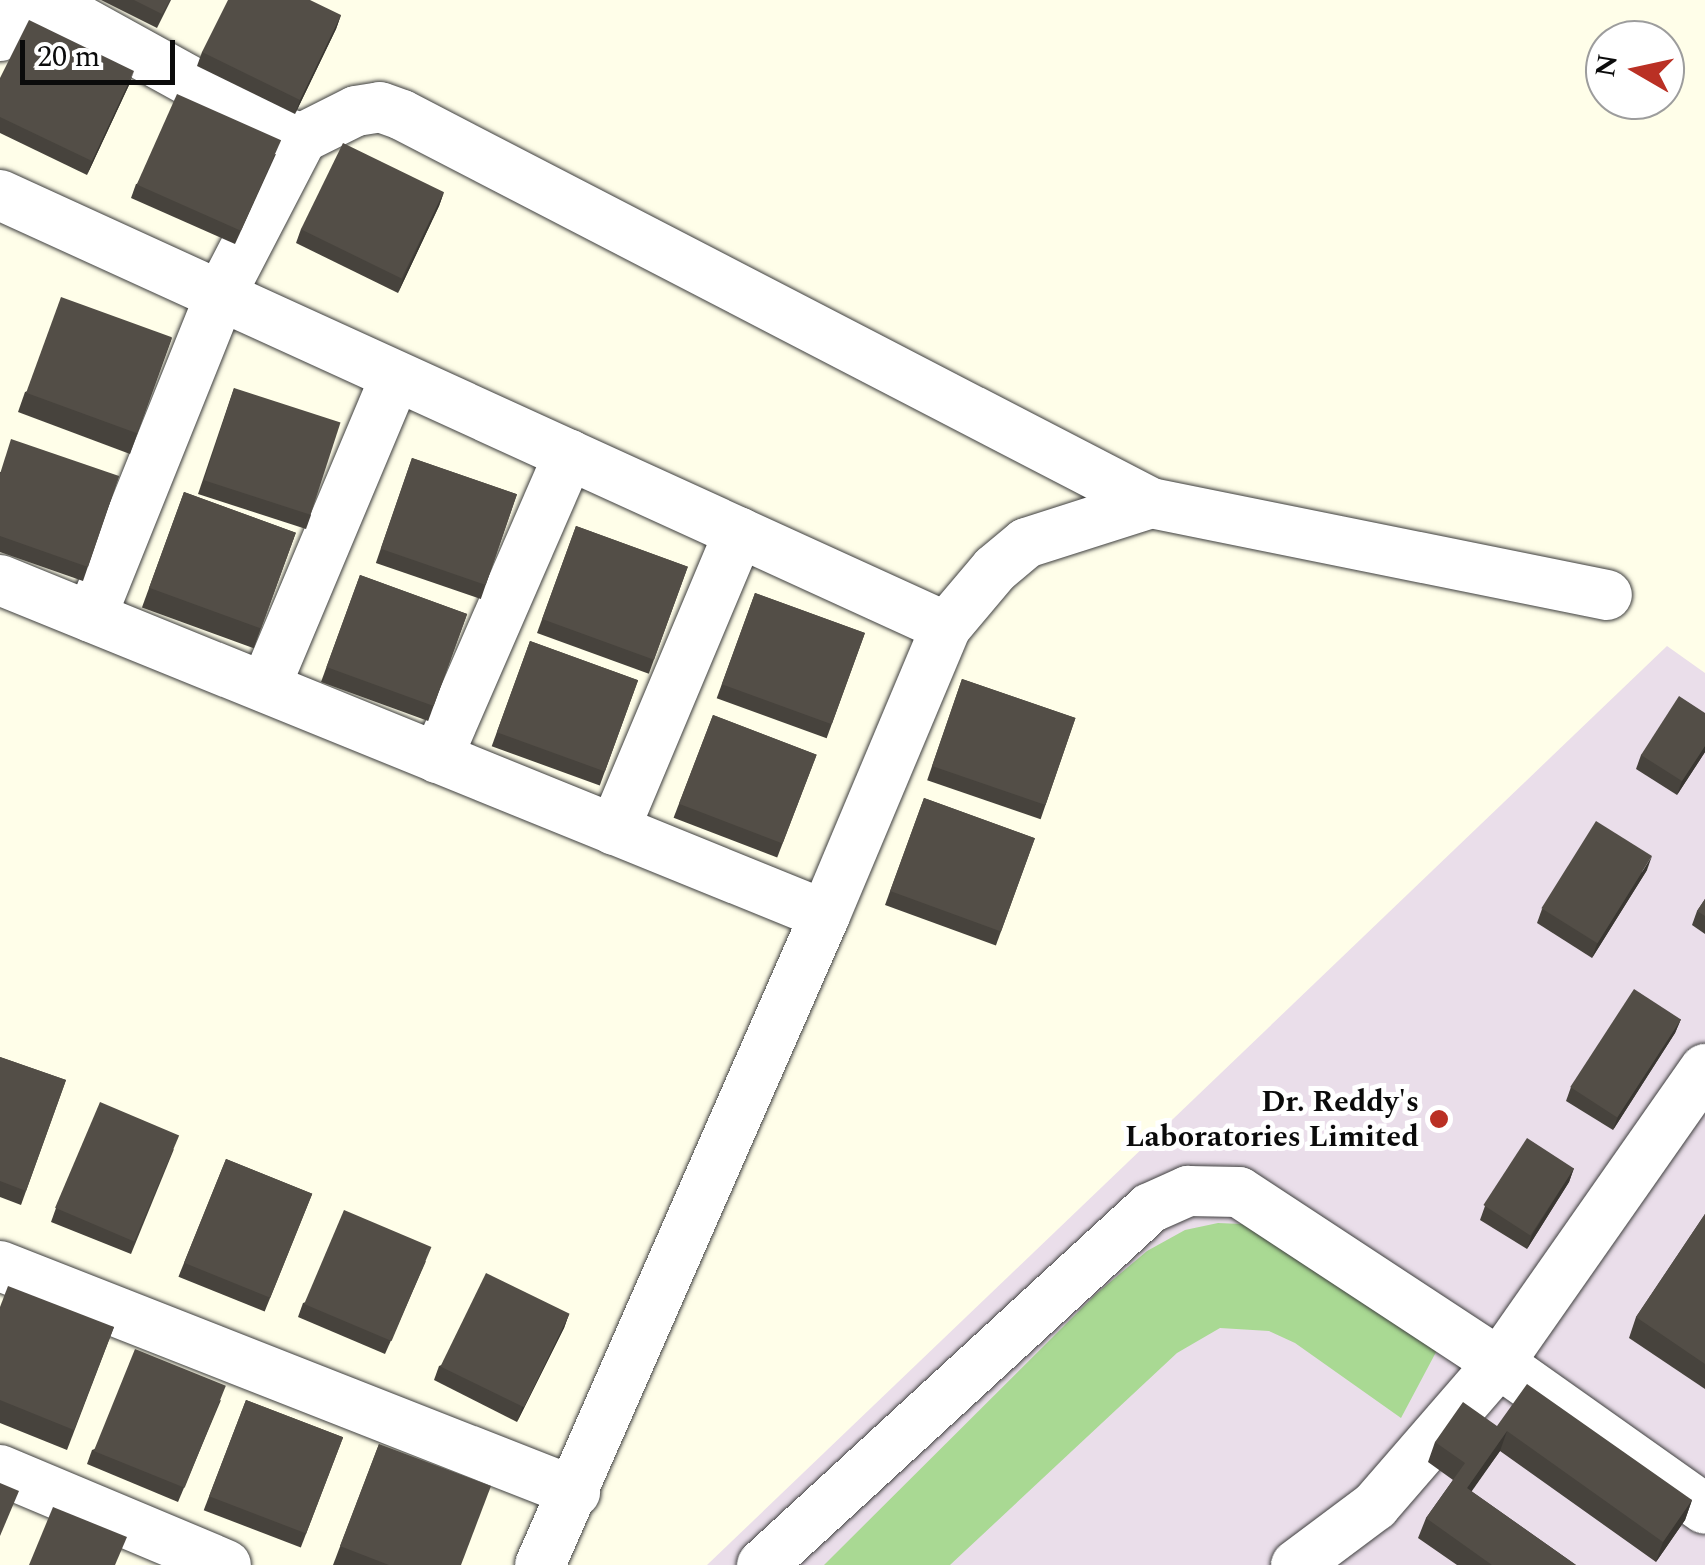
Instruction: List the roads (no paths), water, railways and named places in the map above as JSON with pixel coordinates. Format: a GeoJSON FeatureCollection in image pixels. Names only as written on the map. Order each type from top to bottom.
{"type":"FeatureCollection","features":[{"type":"Feature","properties":{"kind":"street"},"geometry":{"type":"LineString","coordinates":[[0,36],[19,0]]}},
{"type":"Feature","properties":{"kind":"street"},"geometry":{"type":"LineString","coordinates":[[43,0],[282,132],[302,138]]}},
{"type":"Feature","properties":{"kind":"street"},"geometry":{"type":"LineString","coordinates":[[91,617],[220,296],[302,138],[356,111],[380,108],[402,115],[1150,503],[1607,595]]}},
{"type":"Feature","properties":{"kind":"street"},"geometry":{"type":"LineString","coordinates":[[0,195],[946,627]]}},
{"type":"Feature","properties":{"kind":"street"},"geometry":{"type":"LineString","coordinates":[[266,688],[396,376]]}},
{"type":"Feature","properties":{"kind":"street"},"geometry":{"type":"LineString","coordinates":[[437,758],[569,455]]}},
{"type":"Feature","properties":{"kind":"street"},"geometry":{"type":"LineString","coordinates":[[540,1565],[825,915],[946,627],[995,568],[1026,543],[1150,503]]}},
{"type":"Feature","properties":{"kind":"street"},"geometry":{"type":"LineString","coordinates":[[614,830],[739,532]]}},
{"type":"Feature","properties":{"kind":"street"},"geometry":{"type":"LineString","coordinates":[[0,580],[825,915]]}},
{"type":"Feature","properties":{"kind":"street"},"geometry":{"type":"LineString","coordinates":[[1296,1565],[1375,1506],[1499,1362],[1705,1069]]}},
{"type":"Feature","properties":{"kind":"street"},"geometry":{"type":"LineString","coordinates":[[762,1565],[1150,1208],[1188,1191],[1239,1192],[1499,1362],[1705,1509]]}},
{"type":"Feature","properties":{"kind":"street"},"geometry":{"type":"LineString","coordinates":[[0,1266],[575,1492]]}},
{"type":"Feature","properties":{"kind":"street"},"geometry":{"type":"LineString","coordinates":[[0,1470],[226,1565]]}},
{"type":"Feature","properties":{"kind":"place","name":"Dr. Reddy's Laboratories Limited"},"geometry":{"type":"Point","coordinates":[1439,1119]}}]}
